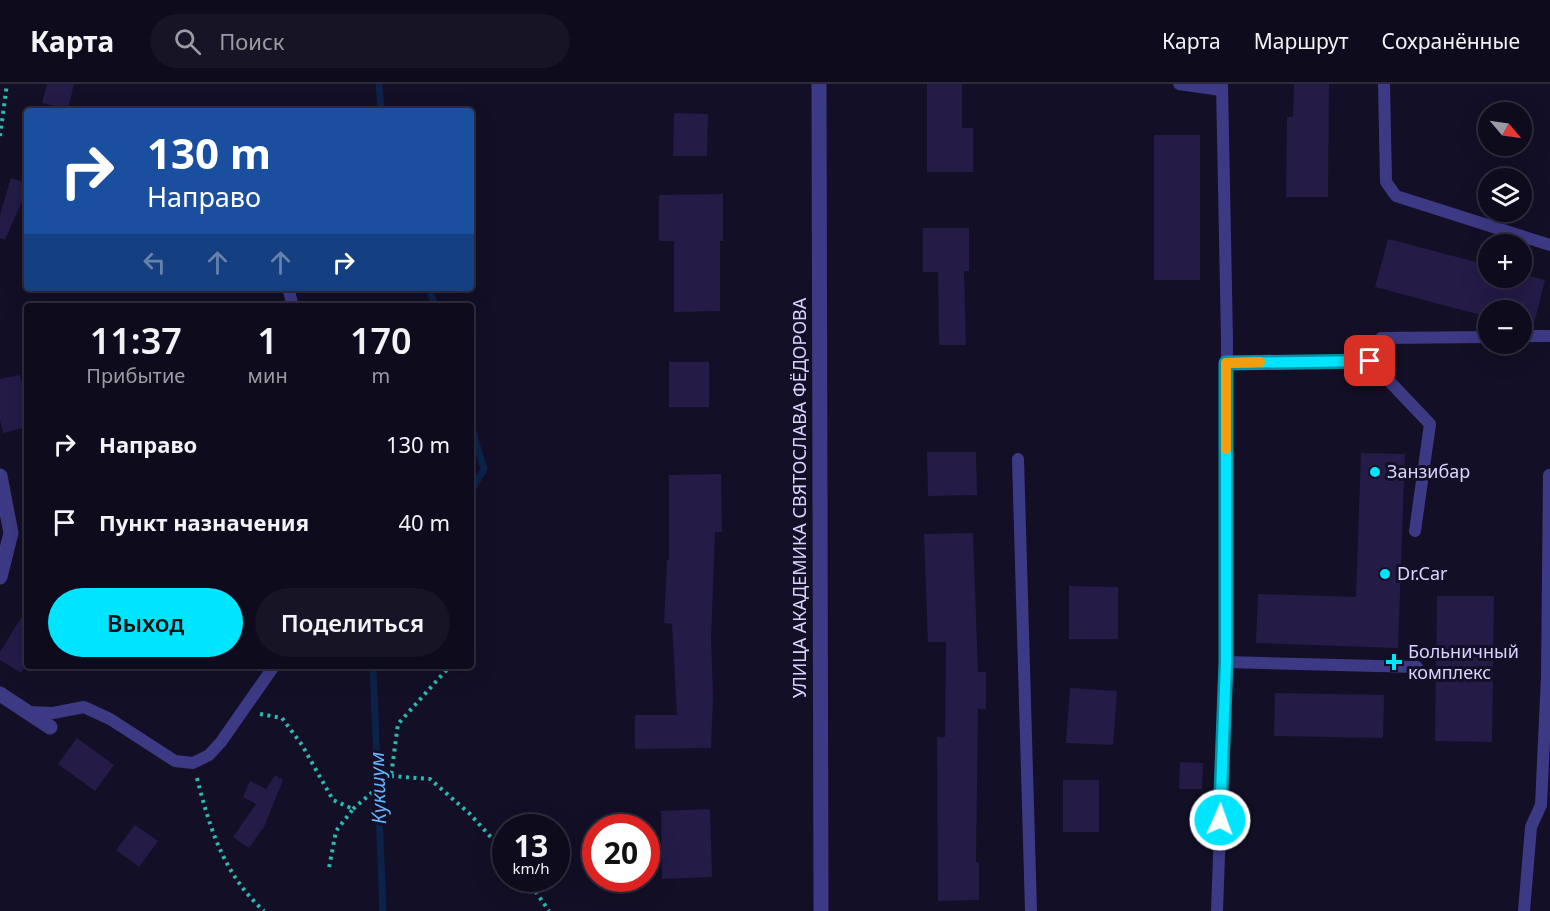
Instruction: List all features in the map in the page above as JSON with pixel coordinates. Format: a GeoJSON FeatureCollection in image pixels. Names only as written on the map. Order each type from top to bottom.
{"type":"FeatureCollection","features":[{"type":"Feature","properties":{"kind":"street","name":"УЛИЦА АКАДЕМИКА СВЯТОСЛАВА ФЁДОРОВА"},"geometry":{"type":"LineString","coordinates":[[819,84],[821,911]]}},
{"type":"Feature","properties":{"kind":"street"},"geometry":{"type":"LineString","coordinates":[[0,476],[10,533],[0,577]]}},
{"type":"Feature","properties":{"kind":"street"},"geometry":{"type":"LineString","coordinates":[[0,694],[50,727]]}},
{"type":"Feature","properties":{"kind":"lane"},"geometry":{"type":"LineString","coordinates":[[1179,84],[1222,87],[1226,363],[1226,662],[1217,911]]}},
{"type":"Feature","properties":{"kind":"lane"},"geometry":{"type":"LineString","coordinates":[[1384,84],[1386,182],[1396,196],[1550,246]]}},
{"type":"Feature","properties":{"kind":"lane"},"geometry":{"type":"LineString","coordinates":[[1532,336],[1550,336]]}},
{"type":"Feature","properties":{"kind":"lane"},"geometry":{"type":"LineString","coordinates":[[1370,361],[1381,338],[1478,337]]}},
{"type":"Feature","properties":{"kind":"lane"},"geometry":{"type":"LineString","coordinates":[[1226,363],[1370,361],[1430,424],[1415,531]]}},
{"type":"Feature","properties":{"kind":"lane"},"geometry":{"type":"LineString","coordinates":[[1018,459],[1031,911]]}},
{"type":"Feature","properties":{"kind":"lane"},"geometry":{"type":"LineString","coordinates":[[1524,911],[1531,827],[1546,805],[1549,474]]}},
{"type":"Feature","properties":{"kind":"lane"},"geometry":{"type":"LineString","coordinates":[[1226,662],[1417,667]]}},
{"type":"Feature","properties":{"kind":"lane"},"geometry":{"type":"LineString","coordinates":[[27,712],[53,713],[84,707],[110,718],[175,761],[193,763],[209,755],[272,669]]}},
{"type":"Feature","properties":{"kind":"path"},"geometry":{"type":"LineString","coordinates":[[0,136],[7,84]]}},
{"type":"Feature","properties":{"kind":"path"},"geometry":{"type":"LineString","coordinates":[[330,868],[336,831],[353,809],[392,776],[398,724],[447,669]]}},
{"type":"Feature","properties":{"kind":"path"},"geometry":{"type":"LineString","coordinates":[[232,726],[258,714],[282,718],[302,745],[333,800],[353,809]]}},
{"type":"Feature","properties":{"kind":"path"},"geometry":{"type":"LineString","coordinates":[[193,763],[204,807],[230,873],[247,896],[264,911]]}},
{"type":"Feature","properties":{"kind":"path"},"geometry":{"type":"LineString","coordinates":[[392,776],[430,779],[470,814],[492,838]]}},
{"type":"Feature","properties":{"kind":"path"},"geometry":{"type":"LineString","coordinates":[[536,892],[549,911]]}},
{"type":"Feature","properties":{"kind":"building"},"geometry":{"type":"Polygon","coordinates":[[[47,84],[74,84],[68,108],[42,103],[47,84]]]}},
{"type":"Feature","properties":{"kind":"building"},"geometry":{"type":"Polygon","coordinates":[[[927,84],[962,84],[962,128],[973,128],[973,172],[927,172],[927,84]]]}},
{"type":"Feature","properties":{"kind":"building"},"geometry":{"type":"Polygon","coordinates":[[[1294,84],[1329,84],[1328,197],[1286,197],[1287,117],[1293,117],[1294,84]]]}},
{"type":"Feature","properties":{"kind":"building"},"geometry":{"type":"Polygon","coordinates":[[[674,113],[708,114],[707,156],[673,156],[674,113]]]}},
{"type":"Feature","properties":{"kind":"building"},"geometry":{"type":"Polygon","coordinates":[[[1154,135],[1200,135],[1200,280],[1154,280],[1154,135]]]}},
{"type":"Feature","properties":{"kind":"building"},"geometry":{"type":"Polygon","coordinates":[[[11,178],[24,182],[24,204],[21,203],[5,240],[0,238],[0,215],[11,178]]]}},
{"type":"Feature","properties":{"kind":"building"},"geometry":{"type":"Polygon","coordinates":[[[723,194],[720,311],[674,312],[674,241],[659,241],[659,195],[723,194]]]}},
{"type":"Feature","properties":{"kind":"building"},"geometry":{"type":"Polygon","coordinates":[[[923,228],[969,228],[969,271],[964,271],[966,345],[939,345],[938,272],[923,272],[923,228]]]}},
{"type":"Feature","properties":{"kind":"building"},"geometry":{"type":"Polygon","coordinates":[[[1388,239],[1478,262],[1478,288],[1532,288],[1532,277],[1545,280],[1533,328],[1532,300],[1478,300],[1478,314],[1375,287],[1388,239]]]}},
{"type":"Feature","properties":{"kind":"building"},"geometry":{"type":"Polygon","coordinates":[[[669,362],[709,362],[709,407],[669,407],[669,362]]]}},
{"type":"Feature","properties":{"kind":"building"},"geometry":{"type":"Polygon","coordinates":[[[20,375],[24,394],[24,428],[3,433],[0,420],[0,379],[20,375]]]}},
{"type":"Feature","properties":{"kind":"building"},"geometry":{"type":"Polygon","coordinates":[[[927,452],[976,452],[977,495],[928,496],[927,452]]]}},
{"type":"Feature","properties":{"kind":"building"},"geometry":{"type":"Polygon","coordinates":[[[1361,453],[1405,454],[1398,648],[1256,643],[1258,594],[1356,597],[1361,453]]]}},
{"type":"Feature","properties":{"kind":"building"},"geometry":{"type":"Polygon","coordinates":[[[721,474],[722,532],[715,532],[711,639],[713,696],[711,748],[635,749],[635,715],[677,715],[672,624],[664,623],[667,560],[669,560],[669,475],[721,474]]]}},
{"type":"Feature","properties":{"kind":"building"},"geometry":{"type":"Polygon","coordinates":[[[973,533],[978,672],[986,672],[986,709],[978,709],[976,862],[979,862],[979,900],[938,901],[937,737],[945,737],[946,642],[928,642],[924,534],[973,533]]]}},
{"type":"Feature","properties":{"kind":"building"},"geometry":{"type":"Polygon","coordinates":[[[1069,586],[1118,587],[1118,639],[1069,639],[1069,586]]]}},
{"type":"Feature","properties":{"kind":"building"},"geometry":{"type":"Polygon","coordinates":[[[1437,596],[1494,596],[1492,742],[1435,741],[1437,596]]]}},
{"type":"Feature","properties":{"kind":"building"},"geometry":{"type":"Polygon","coordinates":[[[24,613],[24,668],[21,673],[0,660],[0,652],[24,613]]]}},
{"type":"Feature","properties":{"kind":"building"},"geometry":{"type":"Polygon","coordinates":[[[1070,688],[1117,691],[1113,745],[1066,743],[1070,688]]]}},
{"type":"Feature","properties":{"kind":"building"},"geometry":{"type":"Polygon","coordinates":[[[1275,693],[1384,695],[1383,738],[1274,736],[1275,693]]]}},
{"type":"Feature","properties":{"kind":"building"},"geometry":{"type":"Polygon","coordinates":[[[77,738],[114,765],[95,791],[58,764],[77,738]]]}},
{"type":"Feature","properties":{"kind":"building"},"geometry":{"type":"Polygon","coordinates":[[[1180,762],[1203,763],[1202,789],[1179,789],[1180,762]]]}},
{"type":"Feature","properties":{"kind":"building"},"geometry":{"type":"Polygon","coordinates":[[[275,775],[283,780],[264,827],[249,848],[233,837],[256,804],[243,797],[250,781],[266,789],[275,775]]]}},
{"type":"Feature","properties":{"kind":"building"},"geometry":{"type":"Polygon","coordinates":[[[1063,780],[1099,780],[1099,832],[1063,832],[1063,780]]]}},
{"type":"Feature","properties":{"kind":"building"},"geometry":{"type":"Polygon","coordinates":[[[710,809],[712,877],[662,879],[661,811],[710,809]]]}},
{"type":"Feature","properties":{"kind":"building"},"geometry":{"type":"Polygon","coordinates":[[[135,825],[158,841],[139,867],[116,850],[135,825]]]}},
{"type":"Feature","properties":{"kind":"waterway","name":"Кукшум"},"geometry":{"type":"LineString","coordinates":[[379,84],[381,108]]}},
{"type":"Feature","properties":{"kind":"waterway","name":"Кукшум"},"geometry":{"type":"LineString","coordinates":[[430,291],[434,303]]}},
{"type":"Feature","properties":{"kind":"waterway","name":"Кукшум"},"geometry":{"type":"LineString","coordinates":[[474,436],[484,469],[474,486]]}},
{"type":"Feature","properties":{"kind":"waterway","name":"Кукшум"},"geometry":{"type":"LineString","coordinates":[[373,669],[383,911]]}},
{"type":"Feature","properties":{"kind":"slow traffic"},"geometry":{"type":"LineString","coordinates":[[1226,449],[1226,363],[1260,362]]}},
{"type":"Feature","properties":{"kind":"place","name":"Занзибар"},"geometry":{"type":"Point","coordinates":[1375,472]}},
{"type":"Feature","properties":{"kind":"place","name":"Dr.Car"},"geometry":{"type":"Point","coordinates":[1385,574]}},
{"type":"Feature","properties":{"kind":"place","name":"Больничный комплекс"},"geometry":{"type":"Point","coordinates":[1394,662]}},
{"type":"Feature","properties":{"kind":"route"},"geometry":{"type":"LineString","coordinates":[[1220,820],[1226,662],[1226,363],[1370,361]]}}]}
